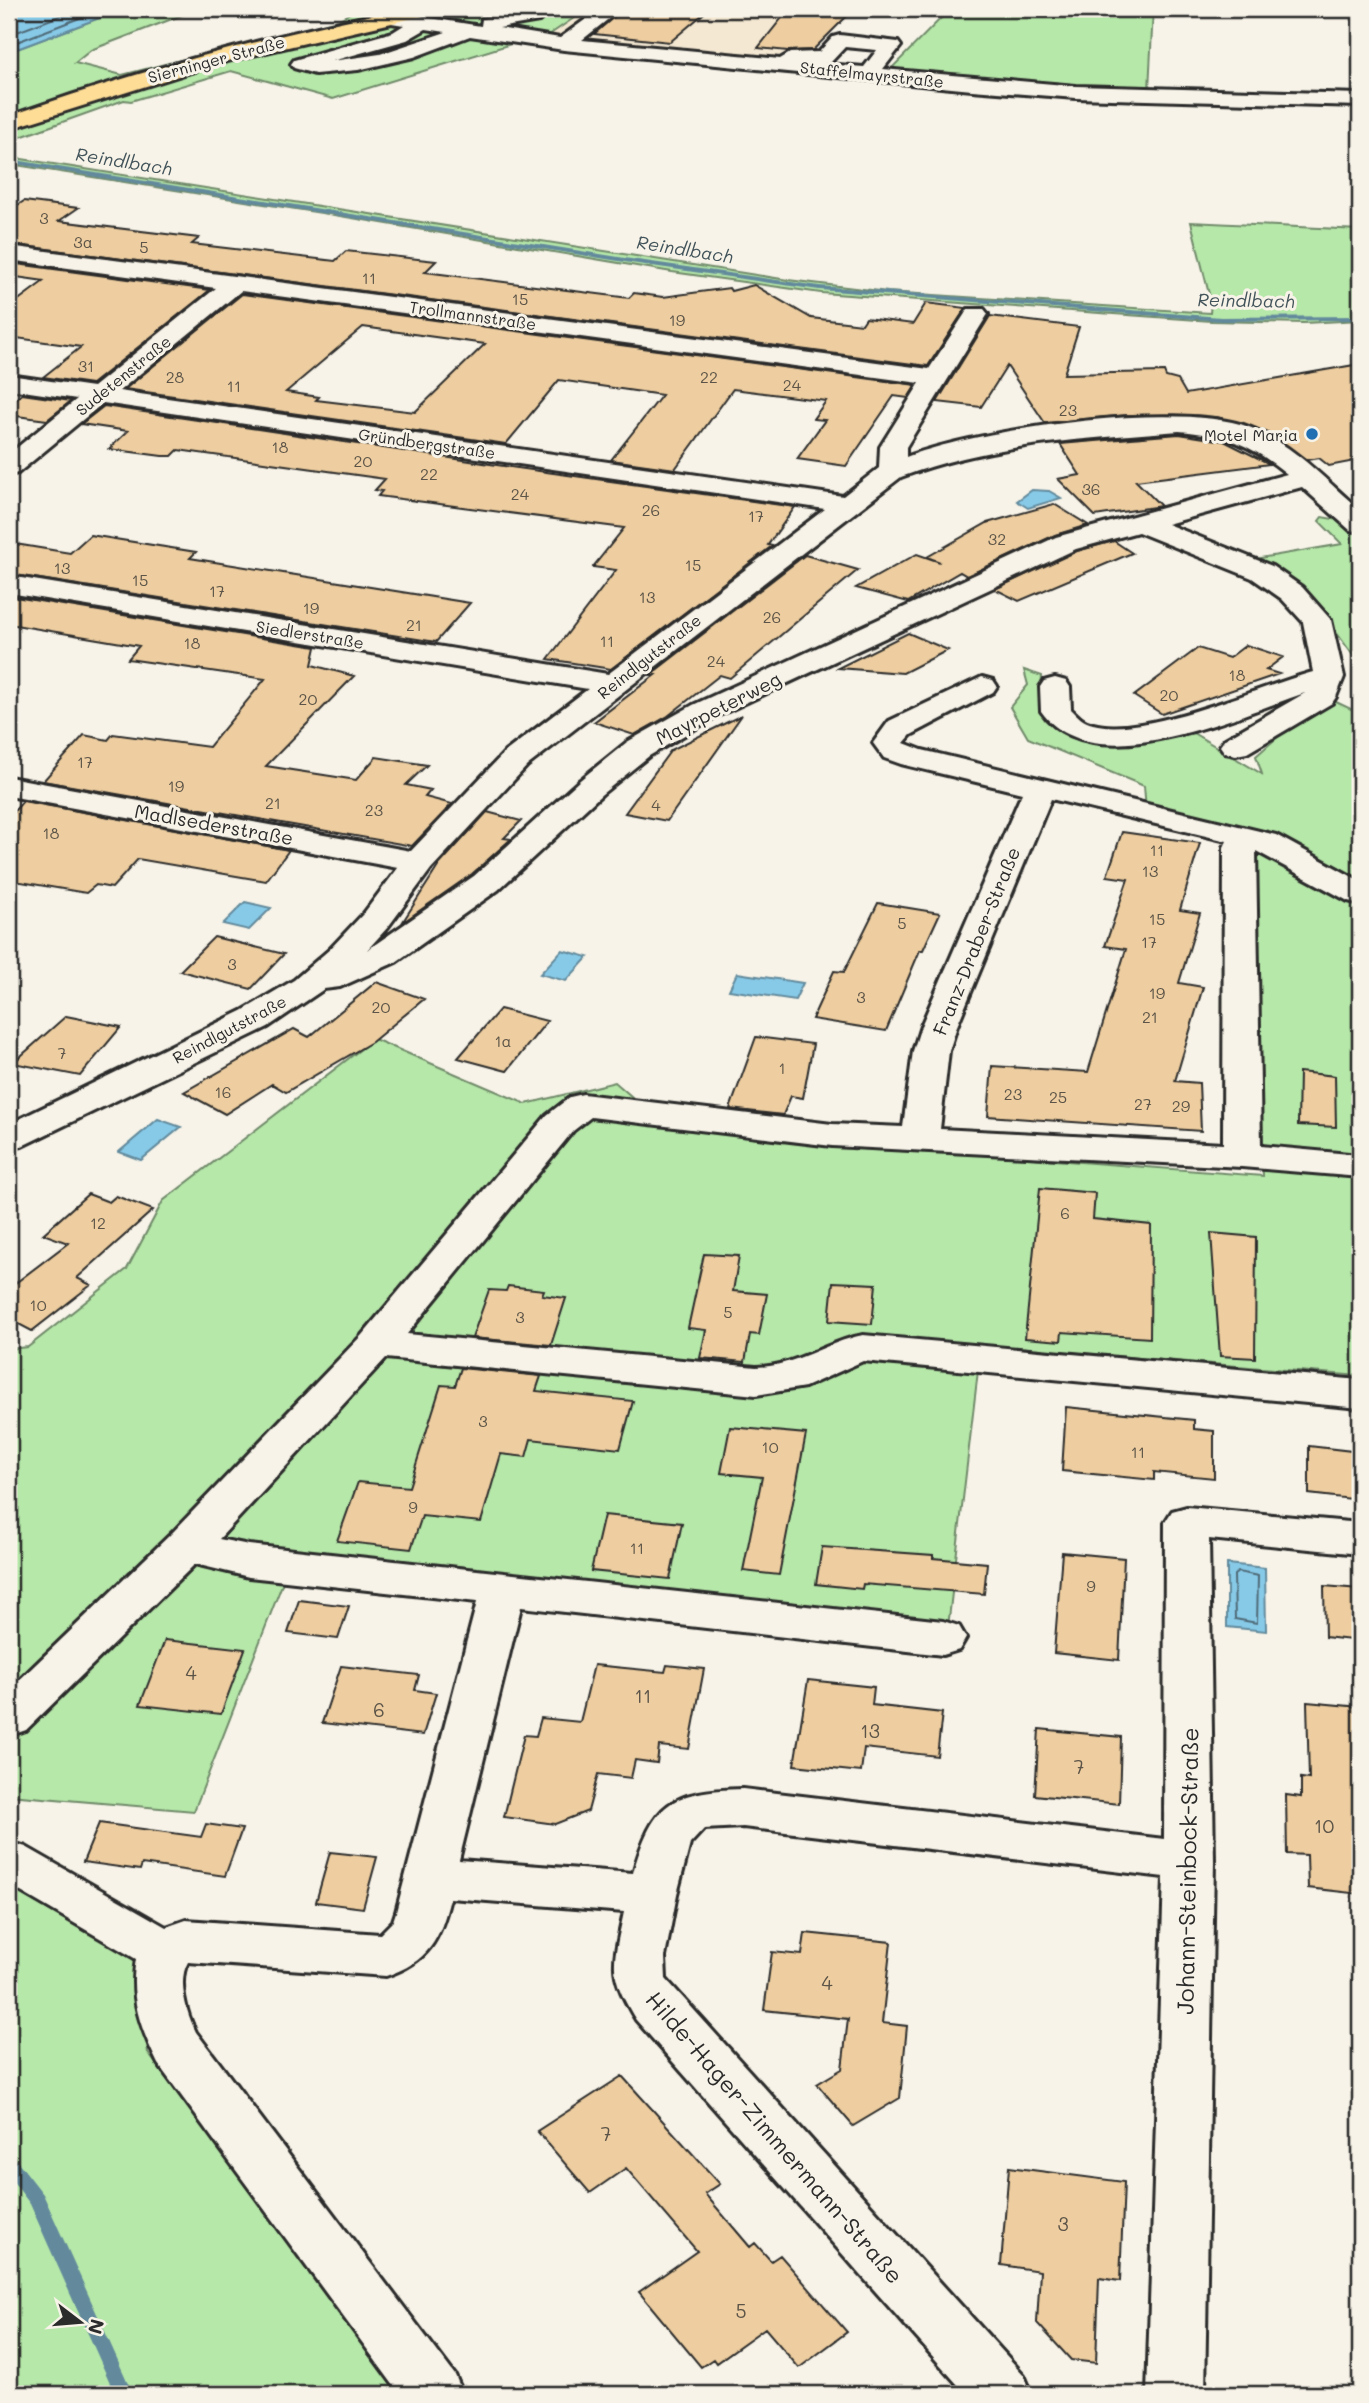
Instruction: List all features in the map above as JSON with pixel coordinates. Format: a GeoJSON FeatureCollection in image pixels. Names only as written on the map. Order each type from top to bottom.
{"type":"FeatureCollection","features":[{"type":"Feature","properties":{"kind":"main road","name":"Sierninger Straße"},"geometry":{"type":"LineString","coordinates":[[9,123],[201,61],[381,13]]}},
{"type":"Feature","properties":{"kind":"street"},"geometry":{"type":"LineString","coordinates":[[464,31],[423,48],[329,70],[310,69],[301,64],[400,36],[425,16],[502,22],[525,19],[539,14],[543,9]]}},
{"type":"Feature","properties":{"kind":"street"},"geometry":{"type":"LineString","coordinates":[[564,44],[611,9]]}},
{"type":"Feature","properties":{"kind":"street","name":"Staffelmayrstraße"},"geometry":{"type":"LineString","coordinates":[[381,13],[425,16],[464,31],[564,44],[869,74],[1076,92],[1360,100]]}},
{"type":"Feature","properties":{"kind":"street"},"geometry":{"type":"LineString","coordinates":[[775,50],[773,53],[779,57],[813,60],[824,58],[840,41],[891,46],[869,74]]}},
{"type":"Feature","properties":{"kind":"street","name":"Trollmannstraße"},"geometry":{"type":"LineString","coordinates":[[9,253],[937,378]]}},
{"type":"Feature","properties":{"kind":"street","name":"Sudetenstraße"},"geometry":{"type":"LineString","coordinates":[[9,467],[237,283]]}},
{"type":"Feature","properties":{"kind":"street"},"geometry":{"type":"LineString","coordinates":[[892,471],[893,447],[976,314]]}},
{"type":"Feature","properties":{"kind":"street","name":"Gründbergstraße"},"geometry":{"type":"LineString","coordinates":[[9,382],[845,504]]}},
{"type":"Feature","properties":{"kind":"street","name":"Reindlgutstraße"},"geometry":{"type":"LineString","coordinates":[[9,1138],[255,1019],[306,988],[342,956],[376,920],[419,862],[516,759],[845,504],[892,471],[928,455],[967,445],[1179,424],[1212,426],[1241,433],[1268,446],[1360,524]]}},
{"type":"Feature","properties":{"kind":"street","name":"Mayrpeterweg"},"geometry":{"type":"LineString","coordinates":[[306,988],[346,974],[384,955],[446,913],[486,883],[591,787],[638,749],[704,711],[1066,543],[1304,478]]}},
{"type":"Feature","properties":{"kind":"street"},"geometry":{"type":"LineString","coordinates":[[1204,529],[1329,499]]}},
{"type":"Feature","properties":{"kind":"street"},"geometry":{"type":"LineString","coordinates":[[1138,522],[1262,572],[1292,593],[1317,620],[1329,677],[1321,697],[1236,746]]}},
{"type":"Feature","properties":{"kind":"street","name":"Siedlerstraße"},"geometry":{"type":"LineString","coordinates":[[9,584],[612,684]]}},
{"type":"Feature","properties":{"kind":"street"},"geometry":{"type":"LineString","coordinates":[[1055,687],[1056,711],[1072,727],[1101,735],[1147,734],[1329,677]]}},
{"type":"Feature","properties":{"kind":"street"},"geometry":{"type":"LineString","coordinates":[[982,686],[900,728],[888,743],[895,751],[912,757],[1264,842],[1360,894]]}},
{"type":"Feature","properties":{"kind":"street","name":"Madlsederstraße"},"geometry":{"type":"LineString","coordinates":[[9,786],[419,862]]}},
{"type":"Feature","properties":{"kind":"street","name":"Franz-Draber-Straße"},"geometry":{"type":"LineString","coordinates":[[920,1139],[932,1051],[939,1026],[1040,788]]}},
{"type":"Feature","properties":{"kind":"street"},"geometry":{"type":"LineString","coordinates":[[1240,847],[1242,1156]]}},
{"type":"Feature","properties":{"kind":"street"},"geometry":{"type":"LineString","coordinates":[[9,1718],[188,1544],[376,1344],[560,1124],[583,1105],[832,1135],[1242,1156],[1360,1166]]}},
{"type":"Feature","properties":{"kind":"street"},"geometry":{"type":"LineString","coordinates":[[9,1107],[54,1116]]}},
{"type":"Feature","properties":{"kind":"street"},"geometry":{"type":"LineString","coordinates":[[376,1344],[745,1381],[772,1381],[790,1377],[842,1350],[863,1348],[1360,1394]]}},
{"type":"Feature","properties":{"kind":"street","name":"Johann-Steinbock-Straße"},"geometry":{"type":"LineString","coordinates":[[1176,2394],[1189,1861],[1187,1522],[1360,1538]]}},
{"type":"Feature","properties":{"kind":"street"},"geometry":{"type":"LineString","coordinates":[[188,1544],[219,1556],[249,1561],[943,1638]]}},
{"type":"Feature","properties":{"kind":"street"},"geometry":{"type":"LineString","coordinates":[[163,1950],[186,1941],[386,1955],[404,1948],[414,1934],[503,1588]]}},
{"type":"Feature","properties":{"kind":"street","name":"Hilde-Hager-Zimmermann-Straße"},"geometry":{"type":"LineString","coordinates":[[1003,2394],[654,2005],[640,1982],[640,1957],[652,1894],[668,1835],[688,1815],[710,1809],[743,1808],[1189,1861]]}},
{"type":"Feature","properties":{"kind":"street"},"geometry":{"type":"LineString","coordinates":[[9,1861],[163,1950]]}},
{"type":"Feature","properties":{"kind":"street"},"geometry":{"type":"LineString","coordinates":[[429,1877],[652,1894]]}},
{"type":"Feature","properties":{"kind":"street"},"geometry":{"type":"LineString","coordinates":[[163,1950],[158,1974],[161,2019],[177,2048],[435,2394]]}},
{"type":"Feature","properties":{"kind":"shaded area"},"geometry":{"type":"Polygon","coordinates":[[[572,9],[855,9],[800,63],[544,38],[577,16],[577,12],[572,9]]]}},
{"type":"Feature","properties":{"kind":"green space"},"geometry":{"type":"Polygon","coordinates":[[[123,9],[198,9],[91,50],[75,63],[122,75],[338,20],[357,9],[572,9],[578,12],[577,16],[546,37],[888,72],[950,9],[1153,9],[1149,90],[1360,97],[1360,102],[1245,98],[617,54],[514,43],[333,99],[231,71],[131,101],[124,100],[9,141],[9,52],[123,9]]]}},
{"type":"Feature","properties":{"kind":"green space"},"geometry":{"type":"Polygon","coordinates":[[[9,157],[788,280],[888,292],[1210,313],[1211,302],[1191,222],[1360,230],[1360,320],[1304,323],[1212,321],[821,293],[672,272],[9,164],[9,157]]]}},
{"type":"Feature","properties":{"kind":"green space"},"geometry":{"type":"Polygon","coordinates":[[[1360,507],[1360,665],[1307,592],[1260,558],[1342,544],[1319,521],[1322,517],[1333,519],[1349,509],[1360,507]]]}},
{"type":"Feature","properties":{"kind":"green space"},"geometry":{"type":"Polygon","coordinates":[[[1024,670],[1042,676],[1043,704],[1053,723],[1070,735],[1116,742],[1188,730],[1262,774],[1256,756],[1280,735],[1336,702],[1355,711],[1360,709],[1360,1376],[981,1345],[948,1627],[721,1596],[295,1551],[194,1811],[9,1795],[9,1349],[28,1347],[127,1269],[163,1201],[374,1039],[526,1104],[615,1082],[639,1103],[803,1137],[1000,1156],[1263,1176],[1250,845],[1146,809],[1144,786],[1028,738],[1010,707],[1028,685],[1024,670]]]}},
{"type":"Feature","properties":{"kind":"green space"},"geometry":{"type":"Polygon","coordinates":[[[9,1850],[12,1862],[136,1953],[148,2053],[401,2394],[9,2394],[9,1850]]]}},
{"type":"Feature","properties":{"kind":"water"},"geometry":{"type":"Polygon","coordinates":[[[9,9],[123,9],[9,52],[9,9]]]}},
{"type":"Feature","properties":{"kind":"water"},"geometry":{"type":"Polygon","coordinates":[[[1032,490],[1049,491],[1061,498],[1028,508],[1017,501],[1032,490]]]}},
{"type":"Feature","properties":{"kind":"water"},"geometry":{"type":"Polygon","coordinates":[[[245,902],[271,908],[249,930],[223,924],[245,902]]]}},
{"type":"Feature","properties":{"kind":"water"},"geometry":{"type":"Polygon","coordinates":[[[562,950],[588,957],[566,981],[540,974],[562,950]]]}},
{"type":"Feature","properties":{"kind":"water"},"geometry":{"type":"Polygon","coordinates":[[[737,973],[803,983],[795,1000],[729,990],[737,973]]]}},
{"type":"Feature","properties":{"kind":"water"},"geometry":{"type":"Polygon","coordinates":[[[158,1119],[181,1127],[141,1160],[119,1152],[158,1119]]]}},
{"type":"Feature","properties":{"kind":"water"},"geometry":{"type":"Polygon","coordinates":[[[1227,1564],[1265,1568],[1266,1631],[1227,1627],[1227,1564]]]}},
{"type":"Feature","properties":{"kind":"building"},"geometry":{"type":"Polygon","coordinates":[[[623,9],[709,9],[670,42],[594,34],[623,9]]]}},
{"type":"Feature","properties":{"kind":"building"},"geometry":{"type":"Polygon","coordinates":[[[789,9],[849,14],[813,50],[758,48],[789,9]]]}},
{"type":"Feature","properties":{"kind":"building"},"geometry":{"type":"Polygon","coordinates":[[[24,201],[78,208],[59,221],[199,238],[192,244],[335,261],[346,251],[436,261],[425,272],[629,298],[634,293],[663,297],[729,288],[731,291],[754,285],[811,318],[862,324],[866,318],[913,324],[926,303],[966,308],[928,366],[9,244],[9,211],[24,201]]]}},
{"type":"Feature","properties":{"kind":"building"},"geometry":{"type":"Polygon","coordinates":[[[9,263],[210,290],[92,384],[43,377],[81,347],[9,337],[9,307],[44,281],[9,276],[9,263]]]}},
{"type":"Feature","properties":{"kind":"building"},"geometry":{"type":"Polygon","coordinates":[[[242,294],[916,385],[908,398],[894,396],[846,466],[797,459],[825,420],[813,419],[826,401],[733,389],[675,469],[611,460],[662,395],[559,380],[506,444],[125,389],[242,294]],[[363,327],[286,392],[319,397],[316,400],[415,412],[485,344],[363,327]]]}},
{"type":"Feature","properties":{"kind":"building"},"geometry":{"type":"Polygon","coordinates":[[[990,316],[1079,327],[1064,374],[1164,372],[1166,377],[1178,380],[1186,394],[1360,364],[1360,460],[1329,466],[1319,458],[1307,460],[1266,432],[1217,417],[1128,415],[1045,423],[1007,366],[981,407],[937,402],[990,316]]]}},
{"type":"Feature","properties":{"kind":"building"},"geometry":{"type":"Polygon","coordinates":[[[22,394],[71,401],[47,420],[9,415],[9,404],[22,394]]]}},
{"type":"Feature","properties":{"kind":"building"},"geometry":{"type":"Polygon","coordinates":[[[104,406],[795,507],[768,545],[772,546],[611,669],[548,659],[616,570],[593,567],[624,528],[378,496],[382,491],[375,490],[385,479],[178,450],[172,456],[162,456],[109,449],[128,431],[81,424],[104,406]]]}},
{"type":"Feature","properties":{"kind":"building"},"geometry":{"type":"Polygon","coordinates":[[[1179,434],[1224,441],[1270,464],[1136,481],[1161,506],[1095,516],[1058,479],[1080,475],[1060,444],[1179,434]]]}},
{"type":"Feature","properties":{"kind":"building"},"geometry":{"type":"Polygon","coordinates":[[[1054,504],[1088,525],[1055,535],[967,576],[960,572],[908,602],[856,588],[917,554],[940,562],[927,557],[987,523],[1054,504]]]}},
{"type":"Feature","properties":{"kind":"building"},"geometry":{"type":"Polygon","coordinates":[[[90,535],[196,552],[190,558],[470,603],[436,642],[9,574],[9,543],[70,553],[90,535]]]}},
{"type":"Feature","properties":{"kind":"building"},"geometry":{"type":"Polygon","coordinates":[[[1114,541],[1132,553],[1019,601],[995,589],[1077,551],[1114,541]]]}},
{"type":"Feature","properties":{"kind":"building"},"geometry":{"type":"Polygon","coordinates":[[[805,555],[858,570],[730,678],[720,675],[668,716],[634,735],[594,722],[655,675],[650,675],[805,555]]]}},
{"type":"Feature","properties":{"kind":"building"},"geometry":{"type":"Polygon","coordinates":[[[9,596],[316,647],[312,665],[354,676],[266,766],[356,780],[376,757],[427,765],[406,785],[431,790],[425,797],[452,804],[412,846],[43,781],[84,735],[108,740],[113,734],[209,747],[265,679],[128,659],[139,646],[9,624],[9,596]]]}},
{"type":"Feature","properties":{"kind":"building"},"geometry":{"type":"Polygon","coordinates":[[[908,633],[948,650],[903,673],[838,668],[908,633]]]}},
{"type":"Feature","properties":{"kind":"building"},"geometry":{"type":"Polygon","coordinates":[[[1246,645],[1283,657],[1266,670],[1279,674],[1162,714],[1134,696],[1198,648],[1229,658],[1246,645]]]}},
{"type":"Feature","properties":{"kind":"building"},"geometry":{"type":"Polygon","coordinates":[[[742,715],[667,821],[625,813],[671,750],[742,715]]]}},
{"type":"Feature","properties":{"kind":"building"},"geometry":{"type":"Polygon","coordinates":[[[23,801],[289,850],[266,881],[138,859],[112,888],[96,885],[86,893],[9,880],[9,817],[23,801]]]}},
{"type":"Feature","properties":{"kind":"building"},"geometry":{"type":"Polygon","coordinates":[[[487,812],[521,821],[504,838],[511,839],[472,874],[402,923],[439,865],[487,812]]]}},
{"type":"Feature","properties":{"kind":"building"},"geometry":{"type":"Polygon","coordinates":[[[1122,832],[1200,843],[1180,910],[1200,913],[1179,983],[1203,987],[1175,1081],[1199,1083],[1201,1131],[988,1116],[992,1066],[1088,1072],[1126,949],[1105,946],[1128,879],[1107,876],[1122,832]]]}},
{"type":"Feature","properties":{"kind":"building"},"geometry":{"type":"Polygon","coordinates":[[[878,903],[940,913],[923,950],[920,950],[886,1031],[812,1019],[834,971],[844,972],[878,903]]]}},
{"type":"Feature","properties":{"kind":"building"},"geometry":{"type":"Polygon","coordinates":[[[214,937],[284,954],[251,989],[180,971],[214,937]]]}},
{"type":"Feature","properties":{"kind":"building"},"geometry":{"type":"Polygon","coordinates":[[[376,982],[424,999],[372,1042],[286,1092],[272,1084],[225,1114],[184,1092],[294,1029],[309,1037],[376,982]]]}},
{"type":"Feature","properties":{"kind":"building"},"geometry":{"type":"Polygon","coordinates":[[[500,1009],[547,1021],[507,1071],[458,1058],[500,1009]]]}},
{"type":"Feature","properties":{"kind":"building"},"geometry":{"type":"Polygon","coordinates":[[[66,1016],[121,1027],[80,1076],[13,1063],[66,1016]]]}},
{"type":"Feature","properties":{"kind":"building"},"geometry":{"type":"Polygon","coordinates":[[[756,1037],[813,1044],[803,1098],[791,1096],[783,1115],[730,1109],[756,1037]]]}},
{"type":"Feature","properties":{"kind":"building"},"geometry":{"type":"Polygon","coordinates":[[[1299,1072],[1335,1076],[1336,1127],[1298,1125],[1299,1072]]]}},
{"type":"Feature","properties":{"kind":"building"},"geometry":{"type":"Polygon","coordinates":[[[1040,1188],[1095,1193],[1093,1219],[1151,1225],[1150,1338],[1062,1332],[1061,1341],[1025,1338],[1040,1188]]]}},
{"type":"Feature","properties":{"kind":"building"},"geometry":{"type":"Polygon","coordinates":[[[88,1194],[109,1202],[116,1196],[153,1210],[77,1278],[91,1285],[32,1331],[9,1319],[9,1288],[68,1243],[43,1234],[88,1194]]]}},
{"type":"Feature","properties":{"kind":"building"},"geometry":{"type":"Polygon","coordinates":[[[1211,1233],[1256,1237],[1255,1358],[1220,1356],[1211,1233]]]}},
{"type":"Feature","properties":{"kind":"building"},"geometry":{"type":"Polygon","coordinates":[[[704,1254],[739,1256],[733,1291],[767,1294],[759,1335],[750,1334],[745,1362],[700,1358],[706,1330],[688,1328],[704,1254]]]}},
{"type":"Feature","properties":{"kind":"building"},"geometry":{"type":"Polygon","coordinates":[[[833,1282],[876,1284],[872,1324],[829,1321],[833,1282]]]}},
{"type":"Feature","properties":{"kind":"building"},"geometry":{"type":"Polygon","coordinates":[[[508,1286],[544,1290],[542,1295],[566,1298],[551,1345],[472,1338],[489,1290],[506,1291],[508,1286]]]}},
{"type":"Feature","properties":{"kind":"building"},"geometry":{"type":"Polygon","coordinates":[[[461,1368],[541,1376],[536,1391],[633,1401],[620,1449],[531,1439],[526,1457],[501,1454],[481,1522],[422,1516],[411,1549],[337,1541],[358,1482],[409,1487],[441,1385],[455,1386],[461,1368]]]}},
{"type":"Feature","properties":{"kind":"building"},"geometry":{"type":"Polygon","coordinates":[[[1066,1407],[1194,1420],[1194,1429],[1214,1431],[1214,1478],[1154,1472],[1154,1480],[1062,1471],[1066,1407]]]}},
{"type":"Feature","properties":{"kind":"building"},"geometry":{"type":"Polygon","coordinates":[[[730,1427],[806,1434],[779,1575],[743,1571],[762,1477],[721,1473],[730,1427]]]}},
{"type":"Feature","properties":{"kind":"building"},"geometry":{"type":"Polygon","coordinates":[[[1309,1446],[1360,1452],[1360,1500],[1309,1494],[1309,1446]]]}},
{"type":"Feature","properties":{"kind":"building"},"geometry":{"type":"Polygon","coordinates":[[[604,1515],[682,1523],[670,1579],[591,1571],[604,1515]]]}},
{"type":"Feature","properties":{"kind":"building"},"geometry":{"type":"Polygon","coordinates":[[[822,1547],[933,1555],[933,1558],[987,1563],[984,1594],[863,1584],[862,1589],[816,1584],[822,1547]]]}},
{"type":"Feature","properties":{"kind":"building"},"geometry":{"type":"Polygon","coordinates":[[[1062,1552],[1124,1558],[1119,1660],[1054,1653],[1062,1552]]]}},
{"type":"Feature","properties":{"kind":"building"},"geometry":{"type":"Polygon","coordinates":[[[1324,1586],[1360,1589],[1360,1641],[1325,1637],[1324,1586]]]}},
{"type":"Feature","properties":{"kind":"building"},"geometry":{"type":"Polygon","coordinates":[[[299,1600],[349,1606],[338,1639],[288,1633],[299,1600]]]}},
{"type":"Feature","properties":{"kind":"building"},"geometry":{"type":"Polygon","coordinates":[[[165,1640],[245,1649],[221,1714],[140,1705],[165,1640]]]}},
{"type":"Feature","properties":{"kind":"building"},"geometry":{"type":"Polygon","coordinates":[[[594,1665],[665,1672],[667,1665],[704,1669],[689,1749],[659,1746],[657,1763],[635,1760],[631,1778],[598,1774],[588,1811],[555,1824],[504,1817],[524,1735],[536,1736],[541,1718],[580,1722],[594,1665]]]}},
{"type":"Feature","properties":{"kind":"building"},"geometry":{"type":"Polygon","coordinates":[[[341,1666],[419,1675],[415,1690],[436,1693],[423,1735],[322,1723],[341,1666]]]}},
{"type":"Feature","properties":{"kind":"building"},"geometry":{"type":"Polygon","coordinates":[[[808,1680],[874,1687],[872,1705],[942,1713],[937,1756],[864,1748],[861,1772],[794,1765],[808,1680]]]}},
{"type":"Feature","properties":{"kind":"building"},"geometry":{"type":"Polygon","coordinates":[[[1307,1702],[1360,1707],[1360,1894],[1308,1888],[1307,1855],[1287,1854],[1286,1795],[1301,1797],[1301,1778],[1309,1779],[1307,1702]]]}},
{"type":"Feature","properties":{"kind":"building"},"geometry":{"type":"Polygon","coordinates":[[[1039,1729],[1121,1737],[1119,1804],[1035,1795],[1039,1729]]]}},
{"type":"Feature","properties":{"kind":"building"},"geometry":{"type":"Polygon","coordinates":[[[99,1823],[201,1837],[206,1824],[242,1829],[225,1876],[142,1864],[140,1870],[83,1862],[99,1823]]]}},
{"type":"Feature","properties":{"kind":"building"},"geometry":{"type":"Polygon","coordinates":[[[330,1852],[377,1857],[363,1908],[316,1902],[330,1852]]]}},
{"type":"Feature","properties":{"kind":"building"},"geometry":{"type":"Polygon","coordinates":[[[805,1933],[891,1942],[882,2023],[907,2026],[900,2098],[853,2126],[817,2084],[842,2069],[848,2019],[764,2010],[772,1952],[802,1955],[805,1933]]]}},
{"type":"Feature","properties":{"kind":"building"},"geometry":{"type":"Polygon","coordinates":[[[622,2076],[720,2184],[705,2194],[750,2247],[755,2243],[771,2261],[780,2255],[847,2332],[799,2368],[765,2328],[716,2363],[713,2359],[701,2367],[639,2292],[697,2251],[626,2168],[590,2193],[537,2131],[622,2076]]]}},
{"type":"Feature","properties":{"kind":"building"},"geometry":{"type":"Polygon","coordinates":[[[1009,2167],[1124,2182],[1120,2281],[1099,2278],[1096,2363],[1071,2360],[1037,2323],[1040,2271],[1001,2265],[1009,2167]]]}},
{"type":"Feature","properties":{"kind":"waterway","name":"Reindlbach"},"geometry":{"type":"LineString","coordinates":[[9,161],[631,261],[819,288],[1221,319],[1360,318]]}},
{"type":"Feature","properties":{"kind":"waterway"},"geometry":{"type":"LineString","coordinates":[[9,2163],[37,2199],[124,2394]]}},
{"type":"Feature","properties":{"kind":"place","name":"Motel Maria"},"geometry":{"type":"Point","coordinates":[1312,434]}}]}
